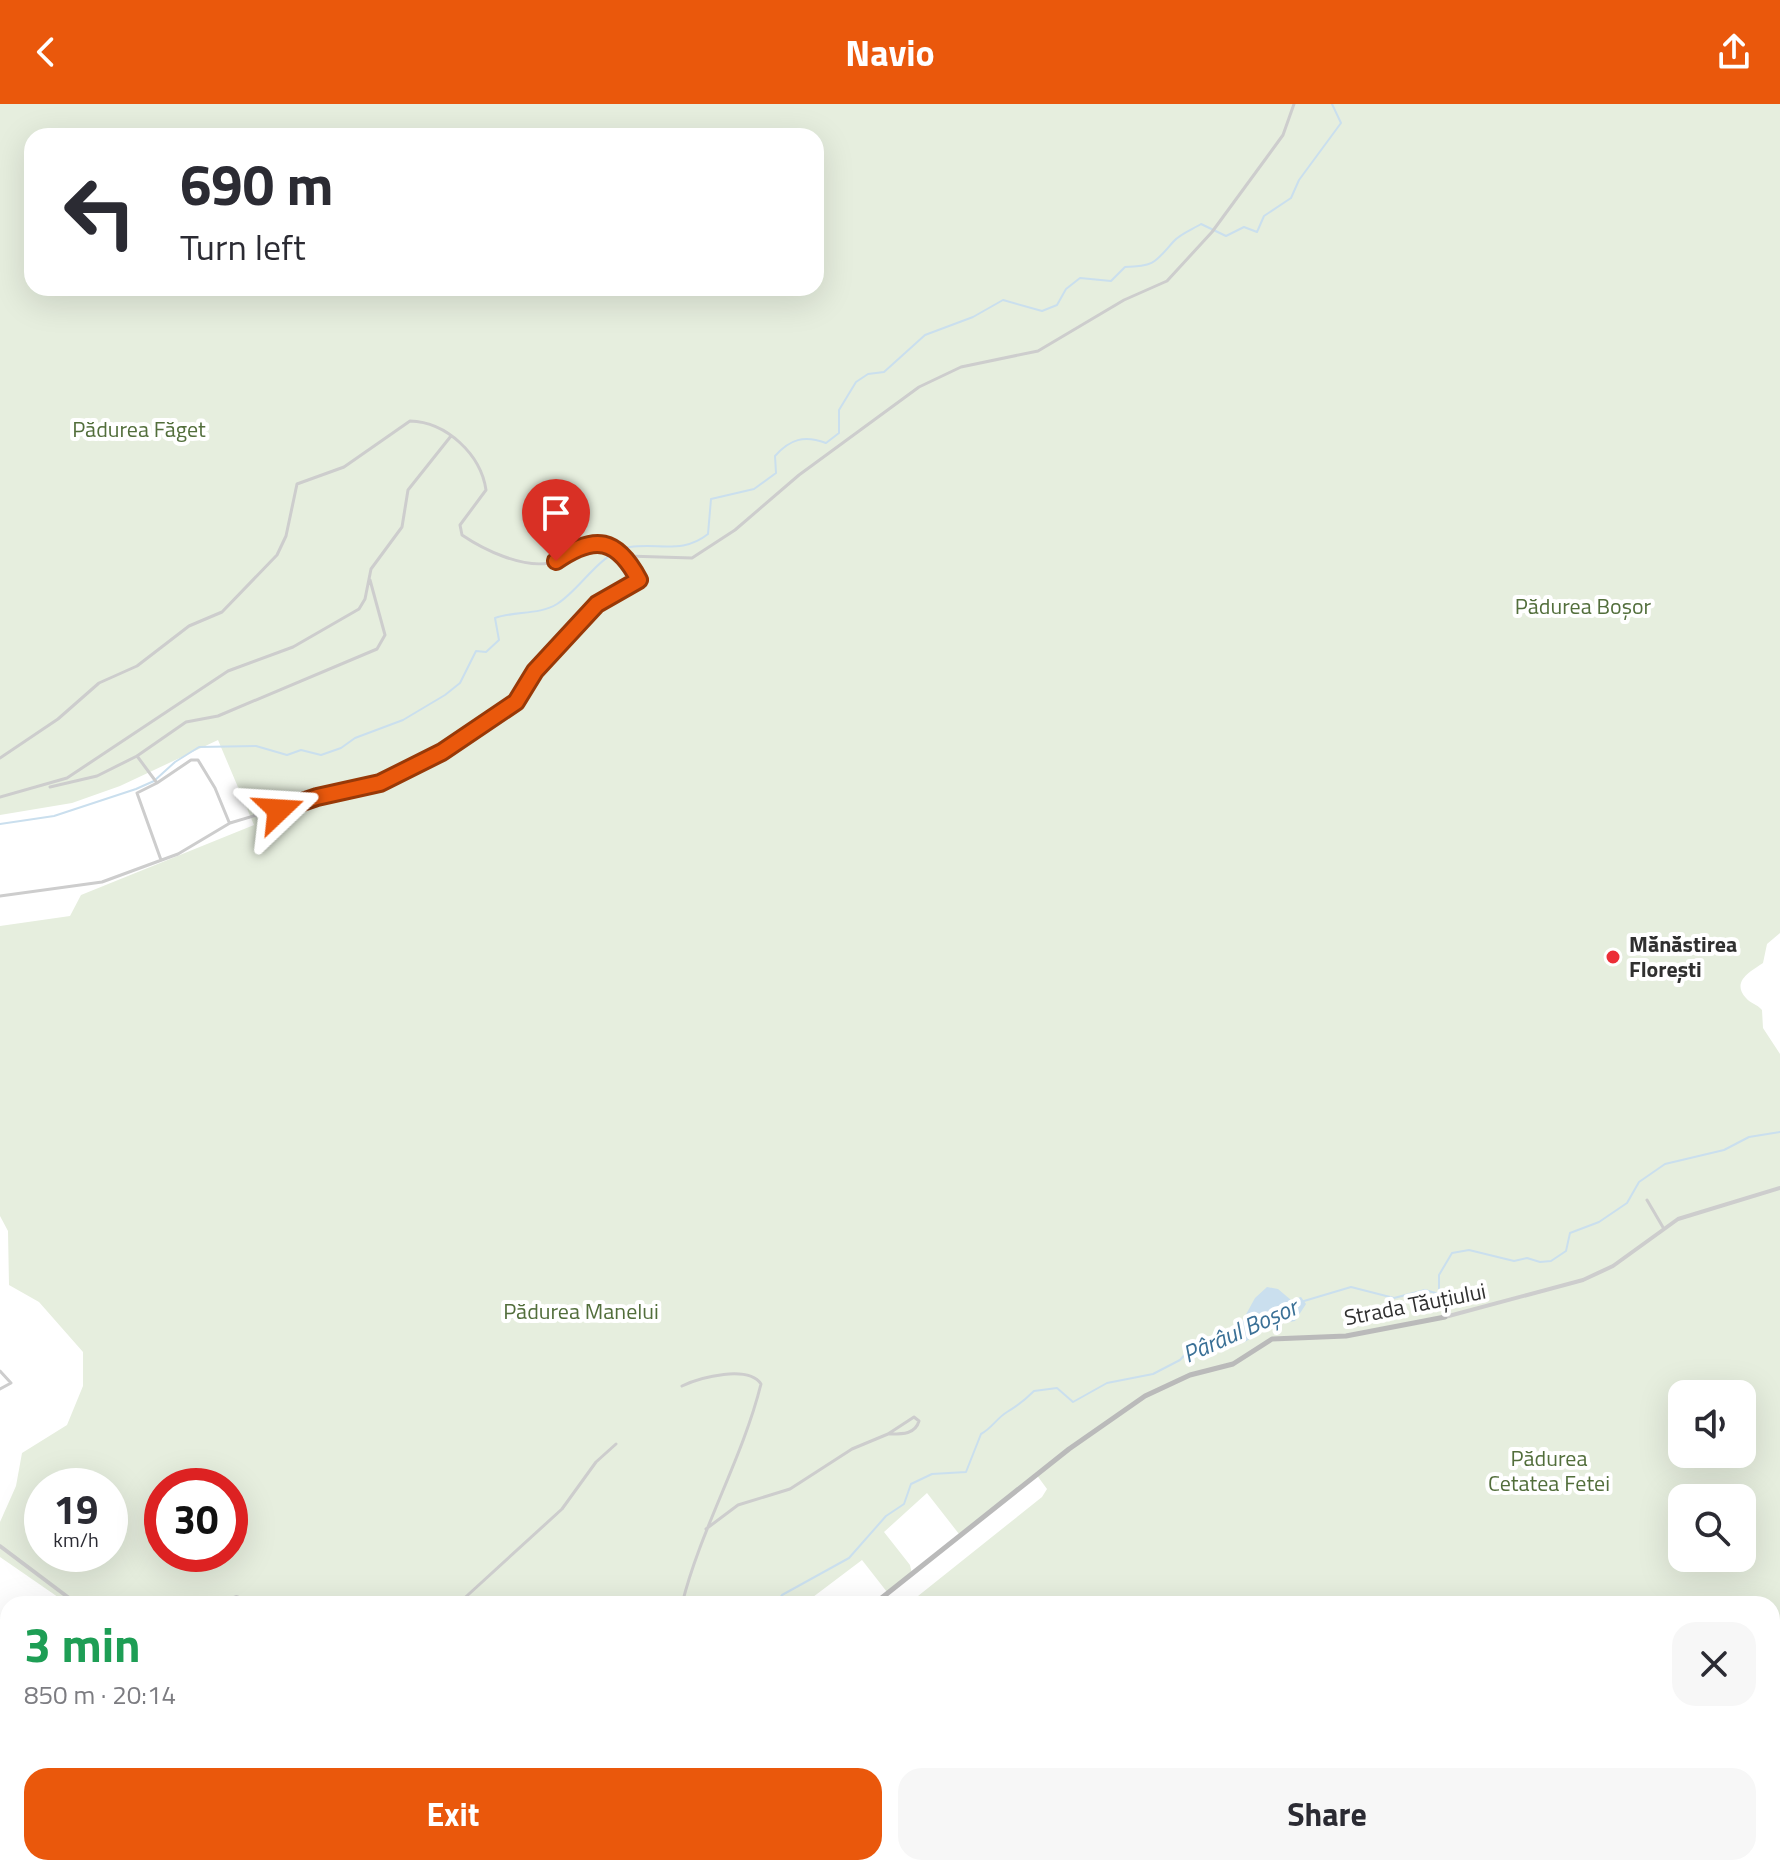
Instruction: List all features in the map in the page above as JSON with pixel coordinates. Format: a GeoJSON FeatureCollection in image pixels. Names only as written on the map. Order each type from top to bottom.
{"type":"FeatureCollection","features":[{"type":"Feature","properties":{"kind":"main road","name":"Strada Tăuțiului"},"geometry":{"type":"LineString","coordinates":[[884,1596],[1069,1449],[1145,1396],[1190,1375],[1233,1364],[1272,1339],[1346,1336],[1445,1317]]}},
{"type":"Feature","properties":{"kind":"street"},"geometry":{"type":"LineString","coordinates":[[625,555],[692,558],[735,530],[799,475],[887,415],[919,387],[961,367],[1038,351],[1124,300],[1167,281],[1213,231],[1283,135],[1294,104]]}},
{"type":"Feature","properties":{"kind":"street"},"geometry":{"type":"LineString","coordinates":[[0,758],[58,719],[99,683],[137,666],[189,626],[222,612],[277,555],[286,536],[294,490],[299,482],[344,467],[410,421],[425,423],[451,436],[470,454],[486,488],[485,496],[460,525],[462,535],[505,556],[543,564],[556,561],[587,544],[618,549],[625,555],[639,580],[597,604],[535,671],[516,702],[442,752],[398,775],[367,787],[317,797],[230,823],[195,846],[85,886],[0,896]]}},
{"type":"Feature","properties":{"kind":"street"},"geometry":{"type":"LineString","coordinates":[[0,797],[46,786],[92,764],[228,671],[293,647],[352,614],[364,604],[369,576],[402,527],[408,490],[451,436]]}},
{"type":"Feature","properties":{"kind":"street"},"geometry":{"type":"LineString","coordinates":[[46,786],[59,787],[97,776],[137,756],[186,722],[218,716],[377,649],[385,635],[374,607],[369,576]]}},
{"type":"Feature","properties":{"kind":"street"},"geometry":{"type":"LineString","coordinates":[[137,756],[155,781]]}},
{"type":"Feature","properties":{"kind":"street"},"geometry":{"type":"LineString","coordinates":[[161,860],[137,801],[140,790],[196,759],[215,788],[230,823]]}},
{"type":"Feature","properties":{"kind":"street","name":"Strada Tăuțiului"},"geometry":{"type":"LineString","coordinates":[[1445,1317],[1583,1280],[1613,1266],[1664,1229],[1696,1212],[1780,1188]]}},
{"type":"Feature","properties":{"kind":"street"},"geometry":{"type":"LineString","coordinates":[[1647,1200],[1664,1229]]}},
{"type":"Feature","properties":{"kind":"street"},"geometry":{"type":"LineString","coordinates":[[0,1371],[11,1383],[0,1389]]}},
{"type":"Feature","properties":{"kind":"street"},"geometry":{"type":"LineString","coordinates":[[682,1386],[693,1380],[744,1373],[757,1378],[761,1384],[746,1437],[706,1529],[685,1596]]}},
{"type":"Feature","properties":{"kind":"street"},"geometry":{"type":"LineString","coordinates":[[706,1529],[738,1505],[790,1489],[852,1449],[888,1434],[909,1419],[914,1417],[919,1421],[917,1428],[906,1434],[888,1434]]}},
{"type":"Feature","properties":{"kind":"street"},"geometry":{"type":"LineString","coordinates":[[467,1596],[566,1505],[596,1462],[616,1444]]}},
{"type":"Feature","properties":{"kind":"street"},"geometry":{"type":"LineString","coordinates":[[0,1546],[66,1596]]}},
{"type":"Feature","properties":{"kind":"green space"},"geometry":{"type":"Polygon","coordinates":[[[0,104],[1780,104],[1780,933],[1767,944],[1763,963],[1745,977],[1740,986],[1746,998],[1762,1010],[1763,1028],[1780,1054],[1780,1596],[918,1596],[1042,1497],[1047,1489],[1036,1474],[959,1534],[927,1493],[884,1532],[910,1565],[912,1574],[887,1592],[862,1560],[814,1596],[56,1596],[0,1557],[0,1522],[16,1486],[22,1453],[67,1425],[83,1386],[83,1352],[39,1302],[9,1285],[8,1231],[0,1216],[0,926],[70,916],[81,895],[254,825],[218,740],[120,786],[72,803],[0,815],[0,104]]]}},
{"type":"Feature","properties":{"kind":"water"},"geometry":{"type":"Polygon","coordinates":[[[1267,1287],[1278,1289],[1291,1300],[1301,1297],[1306,1304],[1295,1321],[1273,1325],[1243,1343],[1233,1338],[1255,1298],[1267,1287]]]}},
{"type":"Feature","properties":{"kind":"waterway"},"geometry":{"type":"LineString","coordinates":[[0,824],[54,816],[136,789],[154,781],[175,762],[199,747],[256,746],[287,755],[301,750],[321,755],[403,720],[460,683],[476,651],[486,652],[499,640],[495,618],[543,610],[557,604],[600,563],[619,550],[641,546],[680,546],[708,534],[711,499],[754,489],[776,473],[775,456],[792,442],[811,439],[826,443],[839,433],[839,410],[856,382],[868,374],[884,372],[925,335],[973,317],[1003,300],[1042,311],[1057,305],[1066,289],[1080,278],[1111,281],[1125,267],[1154,262],[1177,238],[1201,224],[1226,236],[1244,227],[1257,232],[1264,216],[1291,198],[1299,180],[1341,123],[1332,104]]}},
{"type":"Feature","properties":{"kind":"waterway","name":"Pârâul Boșor"},"geometry":{"type":"LineString","coordinates":[[1304,1301],[1351,1287],[1394,1298],[1425,1290],[1439,1294],[1439,1275],[1452,1253],[1469,1250],[1514,1261],[1527,1258],[1551,1261],[1566,1251],[1570,1233],[1599,1222],[1627,1203],[1639,1182],[1665,1164],[1724,1150],[1749,1137],[1780,1132]]}},
{"type":"Feature","properties":{"kind":"waterway","name":"Pârâul Boșor"},"geometry":{"type":"LineString","coordinates":[[781,1596],[849,1558],[886,1516],[904,1504],[911,1484],[932,1474],[966,1472],[981,1434],[1034,1391],[1057,1388],[1073,1402],[1107,1383],[1153,1374],[1180,1360],[1189,1350],[1216,1345]]}},
{"type":"Feature","properties":{"kind":"place","name":"Mănăstirea Florești"},"geometry":{"type":"Point","coordinates":[1613,957]}},
{"type":"Feature","properties":{"kind":"route"},"geometry":{"type":"LineString","coordinates":[[279,810],[317,797],[380,783],[442,752],[516,702],[535,671],[597,604],[639,580],[627,556],[615,548],[587,544],[556,561]]}},
{"type":"Feature","properties":{"kind":"park label","name":"Pădurea Făget"},"geometry":{"type":"Point","coordinates":[139,429]}},
{"type":"Feature","properties":{"kind":"park label","name":"Pădurea Boșor"},"geometry":{"type":"Point","coordinates":[1583,606]}},
{"type":"Feature","properties":{"kind":"park label","name":"Pădurea Manelui"},"geometry":{"type":"Point","coordinates":[581,1311]}},
{"type":"Feature","properties":{"kind":"park label","name":"Pădurea Cetatea Fetei"},"geometry":{"type":"Point","coordinates":[1549,1470]}}]}
